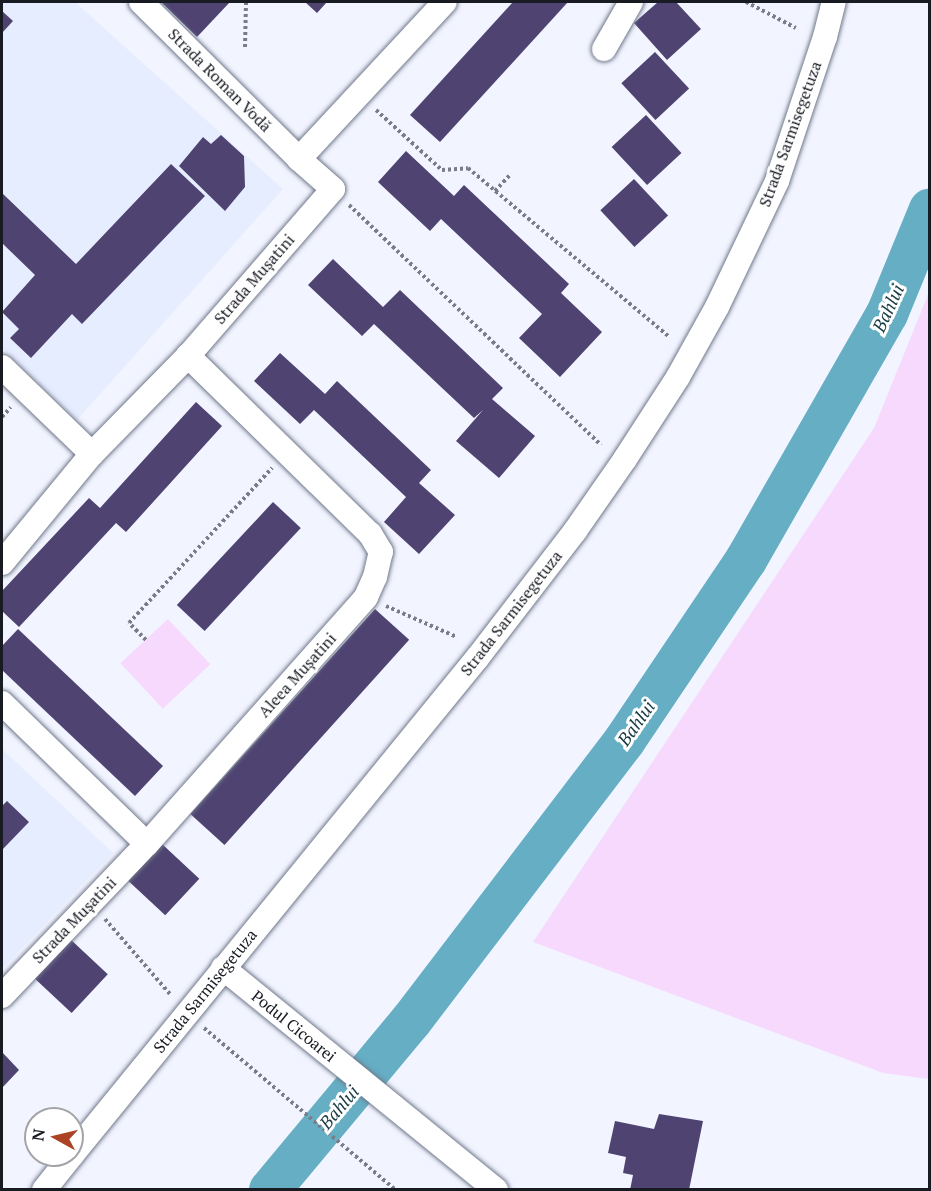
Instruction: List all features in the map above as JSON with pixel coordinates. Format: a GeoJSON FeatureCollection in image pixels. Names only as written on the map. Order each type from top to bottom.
{"type":"FeatureCollection","features":[{"type":"Feature","properties":{"kind":"street","name":"Strada Roman Vodă"},"geometry":{"type":"LineString","coordinates":[[141,2],[299,159]]}},
{"type":"Feature","properties":{"kind":"street"},"geometry":{"type":"LineString","coordinates":[[333,189],[299,159],[445,2]]}},
{"type":"Feature","properties":{"kind":"street"},"geometry":{"type":"LineString","coordinates":[[604,49],[631,2]]}},
{"type":"Feature","properties":{"kind":"street","name":"Strada Sarmisegetuza"},"geometry":{"type":"LineString","coordinates":[[84,1140],[471,666],[568,540],[678,377],[717,307],[777,181],[825,37],[834,2]]}},
{"type":"Feature","properties":{"kind":"street","name":"Strada Mușatini"},"geometry":{"type":"LineString","coordinates":[[2,563],[92,454],[188,356],[333,189]]}},
{"type":"Feature","properties":{"kind":"street","name":"Aleea Mușatini"},"geometry":{"type":"LineString","coordinates":[[147,844],[366,597],[375,577],[381,552],[370,534],[188,356]]}},
{"type":"Feature","properties":{"kind":"street"},"geometry":{"type":"LineString","coordinates":[[2,367],[92,454]]}},
{"type":"Feature","properties":{"kind":"street"},"geometry":{"type":"LineString","coordinates":[[2,703],[147,844]]}},
{"type":"Feature","properties":{"kind":"street","name":"Strada Mușatini"},"geometry":{"type":"LineString","coordinates":[[2,996],[147,844]]}},
{"type":"Feature","properties":{"kind":"street","name":"Podul Cicoarei"},"geometry":{"type":"LineString","coordinates":[[223,968],[496,1190]]}},
{"type":"Feature","properties":{"kind":"street","name":"Strada Sarmisegetuza"},"geometry":{"type":"LineString","coordinates":[[44,1190],[62,1167]]}},
{"type":"Feature","properties":{"kind":"path"},"geometry":{"type":"LineString","coordinates":[[244,46],[246,2]]}},
{"type":"Feature","properties":{"kind":"path"},"geometry":{"type":"LineString","coordinates":[[746,2],[796,28]]}},
{"type":"Feature","properties":{"kind":"path"},"geometry":{"type":"LineString","coordinates":[[358,93],[442,170],[468,168],[668,336]]}},
{"type":"Feature","properties":{"kind":"path"},"geometry":{"type":"LineString","coordinates":[[495,191],[508,176]]}},
{"type":"Feature","properties":{"kind":"path"},"geometry":{"type":"LineString","coordinates":[[333,189],[601,445]]}},
{"type":"Feature","properties":{"kind":"path"},"geometry":{"type":"LineString","coordinates":[[146,640],[129,622],[286,452]]}},
{"type":"Feature","properties":{"kind":"path"},"geometry":{"type":"LineString","coordinates":[[366,597],[456,637]]}},
{"type":"Feature","properties":{"kind":"path"},"geometry":{"type":"LineString","coordinates":[[91,903],[170,994]]}},
{"type":"Feature","properties":{"kind":"path"},"geometry":{"type":"LineString","coordinates":[[186,1013],[396,1190]]}},
{"type":"Feature","properties":{"kind":"shaded area"},"geometry":{"type":"Polygon","coordinates":[[[2,2],[75,2],[283,189],[77,420],[2,348],[2,2]]]}},
{"type":"Feature","properties":{"kind":"shaded area"},"geometry":{"type":"Polygon","coordinates":[[[929,292],[930,1079],[883,1073],[533,942],[874,428],[929,292]]]}},
{"type":"Feature","properties":{"kind":"shaded area"},"geometry":{"type":"Polygon","coordinates":[[[168,619],[210,664],[163,709],[120,663],[168,619]]]}},
{"type":"Feature","properties":{"kind":"shaded area"},"geometry":{"type":"Polygon","coordinates":[[[2,749],[113,853],[2,969],[2,749]]]}},
{"type":"Feature","properties":{"kind":"building"},"geometry":{"type":"Polygon","coordinates":[[[161,2],[230,2],[197,37],[161,2]]]}},
{"type":"Feature","properties":{"kind":"building"},"geometry":{"type":"Polygon","coordinates":[[[305,2],[327,2],[317,13],[305,2]]]}},
{"type":"Feature","properties":{"kind":"building"},"geometry":{"type":"Polygon","coordinates":[[[513,2],[568,2],[440,142],[410,115],[513,2]]]}},
{"type":"Feature","properties":{"kind":"building"},"geometry":{"type":"Polygon","coordinates":[[[658,2],[676,2],[701,29],[667,60],[634,23],[658,2]]]}},
{"type":"Feature","properties":{"kind":"building"},"geometry":{"type":"Polygon","coordinates":[[[2,11],[13,21],[2,33],[2,11]]]}},
{"type":"Feature","properties":{"kind":"building"},"geometry":{"type":"Polygon","coordinates":[[[655,52],[689,89],[655,120],[621,83],[655,52]]]}},
{"type":"Feature","properties":{"kind":"building"},"geometry":{"type":"Polygon","coordinates":[[[646,115],[681,153],[647,185],[612,147],[646,115]]]}},
{"type":"Feature","properties":{"kind":"building"},"geometry":{"type":"Polygon","coordinates":[[[221,135],[244,156],[245,187],[225,211],[179,166],[203,137],[211,144],[221,135]]]}},
{"type":"Feature","properties":{"kind":"building"},"geometry":{"type":"Polygon","coordinates":[[[406,151],[454,196],[464,185],[569,284],[561,293],[602,332],[560,377],[519,338],[542,314],[441,219],[430,231],[378,182],[406,151]]]}},
{"type":"Feature","properties":{"kind":"building"},"geometry":{"type":"Polygon","coordinates":[[[171,164],[205,196],[82,324],[72,314],[31,358],[10,338],[19,329],[2,312],[35,275],[2,243],[2,193],[76,264],[171,164]]]}},
{"type":"Feature","properties":{"kind":"building"},"geometry":{"type":"Polygon","coordinates":[[[634,179],[668,216],[634,247],[600,210],[634,179]]]}},
{"type":"Feature","properties":{"kind":"building"},"geometry":{"type":"Polygon","coordinates":[[[333,259],[383,307],[400,290],[503,388],[492,399],[535,436],[499,478],[456,441],[483,410],[474,418],[374,324],[362,336],[308,285],[333,259]]]}},
{"type":"Feature","properties":{"kind":"building"},"geometry":{"type":"Polygon","coordinates":[[[280,353],[325,394],[337,381],[431,470],[419,483],[455,515],[419,554],[384,522],[406,497],[314,410],[300,424],[254,381],[280,353]]]}},
{"type":"Feature","properties":{"kind":"building"},"geometry":{"type":"Polygon","coordinates":[[[196,402],[222,426],[126,532],[116,523],[19,627],[2,611],[2,591],[89,498],[100,508],[196,402]]]}},
{"type":"Feature","properties":{"kind":"building"},"geometry":{"type":"Polygon","coordinates":[[[273,502],[301,528],[205,631],[177,605],[273,502]]]}},
{"type":"Feature","properties":{"kind":"building"},"geometry":{"type":"Polygon","coordinates":[[[375,609],[409,640],[225,845],[190,814],[375,609]]]}},
{"type":"Feature","properties":{"kind":"building"},"geometry":{"type":"Polygon","coordinates":[[[18,629],[163,766],[135,796],[2,670],[2,646],[18,629]]]}},
{"type":"Feature","properties":{"kind":"building"},"geometry":{"type":"Polygon","coordinates":[[[7,801],[29,822],[2,850],[2,806],[7,801]]]}},
{"type":"Feature","properties":{"kind":"building"},"geometry":{"type":"Polygon","coordinates":[[[162,844],[199,879],[165,915],[128,881],[162,844]]]}},
{"type":"Feature","properties":{"kind":"building"},"geometry":{"type":"Polygon","coordinates":[[[69,938],[108,974],[72,1013],[33,977],[69,938]]]}},
{"type":"Feature","properties":{"kind":"building"},"geometry":{"type":"Polygon","coordinates":[[[2,1052],[19,1070],[2,1088],[2,1052]]]}},
{"type":"Feature","properties":{"kind":"building"},"geometry":{"type":"Polygon","coordinates":[[[659,1114],[703,1121],[689,1190],[630,1190],[633,1175],[623,1173],[626,1157],[608,1153],[615,1121],[654,1129],[659,1114]]]}},
{"type":"Feature","properties":{"kind":"waterway","name":"Bahlui"},"geometry":{"type":"LineString","coordinates":[[270,1190],[411,1021],[625,740],[746,560],[887,314],[930,209]]}}]}
